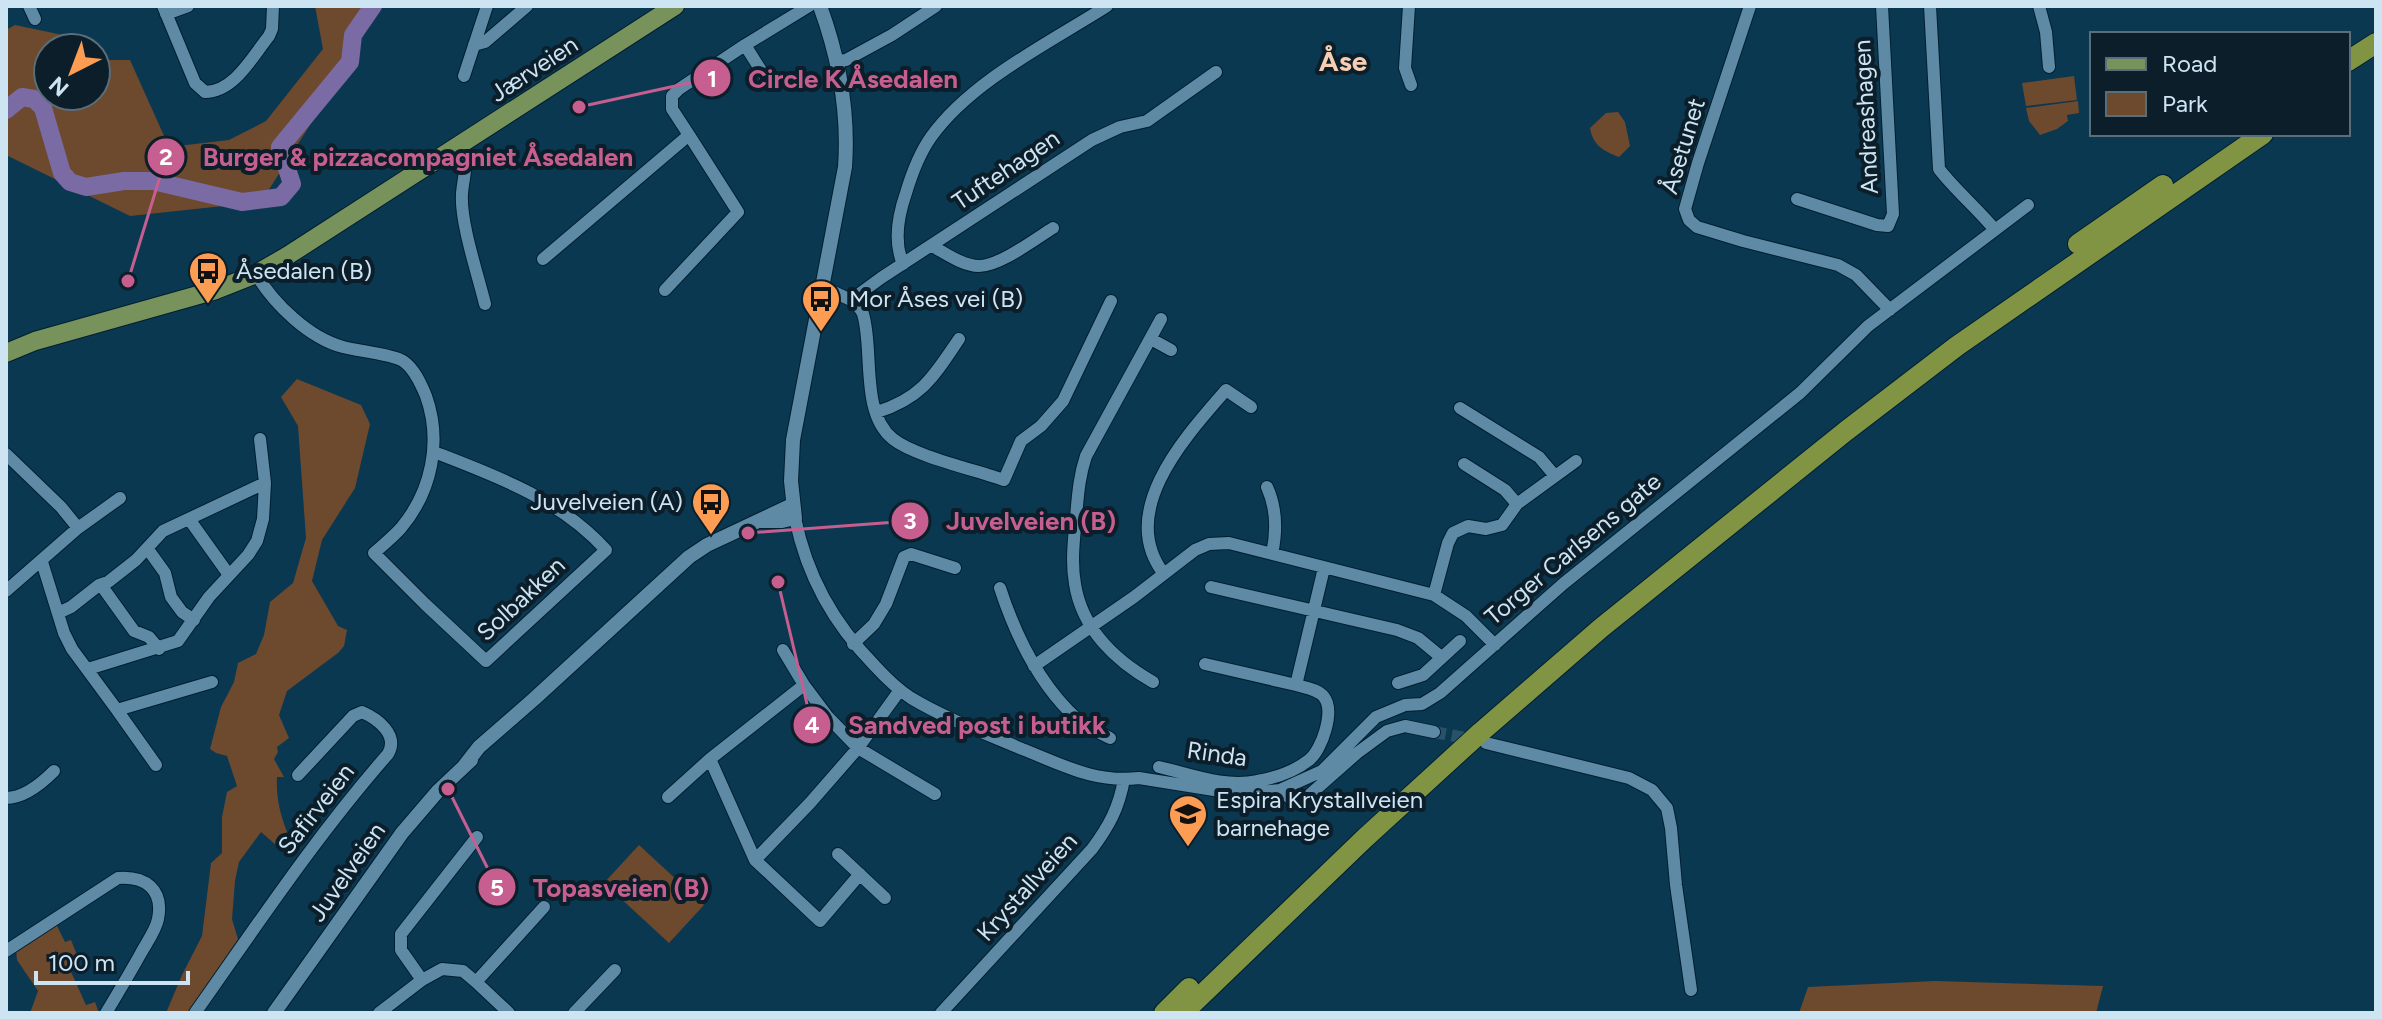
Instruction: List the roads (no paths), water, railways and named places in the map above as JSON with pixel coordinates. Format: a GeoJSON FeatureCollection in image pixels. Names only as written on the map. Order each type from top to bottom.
{"type":"FeatureCollection","features":[{"type":"Feature","properties":{"kind":"highway"},"geometry":{"type":"LineString","coordinates":[[2350,60],[2376,43]]}},
{"type":"Feature","properties":{"kind":"highway"},"geometry":{"type":"LineString","coordinates":[[2350,76],[2376,59]]}},
{"type":"Feature","properties":{"kind":"highway"},"geometry":{"type":"LineString","coordinates":[[1164,1013],[1355,829],[1606,607],[1951,334],[2117,216],[2237,136]]}},
{"type":"Feature","properties":{"kind":"highway"},"geometry":{"type":"LineString","coordinates":[[1183,1013],[1365,838],[1601,628],[1957,346],[2260,136]]}},
{"type":"Feature","properties":{"kind":"main road","name":"Jærveien"},"geometry":{"type":"LineString","coordinates":[[6,353],[35,341],[216,290],[256,274],[675,6]]}},
{"type":"Feature","properties":{"kind":"main road","name":"Jærveien"},"geometry":{"type":"LineString","coordinates":[[6,344],[97,313],[216,290]]}},
{"type":"Feature","properties":{"kind":"street"},"geometry":{"type":"LineString","coordinates":[[29,6],[35,19]]}},
{"type":"Feature","properties":{"kind":"street"},"geometry":{"type":"LineString","coordinates":[[188,6],[165,10],[195,83],[205,92],[215,92],[231,83],[269,36],[273,6]]}},
{"type":"Feature","properties":{"kind":"street"},"geometry":{"type":"LineString","coordinates":[[464,76],[487,6]]}},
{"type":"Feature","properties":{"kind":"street"},"geometry":{"type":"LineString","coordinates":[[474,45],[485,42],[527,6]]}},
{"type":"Feature","properties":{"kind":"street"},"geometry":{"type":"LineString","coordinates":[[665,290],[738,212],[672,109],[672,96],[745,45],[809,6]]}},
{"type":"Feature","properties":{"kind":"street"},"geometry":{"type":"LineString","coordinates":[[820,6],[838,61],[847,143],[842,188],[793,440],[791,481],[794,512],[810,573],[822,598],[853,644],[900,690],[948,718],[1089,776],[1124,779]]}},
{"type":"Feature","properties":{"kind":"street"},"geometry":{"type":"LineString","coordinates":[[838,61],[846,60],[892,35],[936,6]]}},
{"type":"Feature","properties":{"kind":"street"},"geometry":{"type":"LineString","coordinates":[[903,264],[896,240],[903,200],[915,164],[929,139],[945,119],[985,83],[1107,6]]}},
{"type":"Feature","properties":{"kind":"street"},"geometry":{"type":"LineString","coordinates":[[1409,6],[1405,68],[1411,85]]}},
{"type":"Feature","properties":{"kind":"street","name":"Åsetunet"},"geometry":{"type":"LineString","coordinates":[[1750,6],[1698,163],[1685,209],[1689,220],[1697,227],[1743,241],[1838,265],[1863,281],[1890,310]]}},
{"type":"Feature","properties":{"kind":"street","name":"Andreashagen"},"geometry":{"type":"LineString","coordinates":[[1797,199],[1877,225],[1888,226],[1891,222],[1882,6]]}},
{"type":"Feature","properties":{"kind":"street"},"geometry":{"type":"LineString","coordinates":[[1930,6],[1939,169],[1995,230]]}},
{"type":"Feature","properties":{"kind":"street"},"geometry":{"type":"LineString","coordinates":[[2039,6],[2046,32],[2049,67]]}},
{"type":"Feature","properties":{"kind":"street"},"geometry":{"type":"LineString","coordinates":[[745,45],[767,80]]}},
{"type":"Feature","properties":{"kind":"street","name":"Tuftehagen"},"geometry":{"type":"LineString","coordinates":[[851,300],[1092,140],[1120,127],[1147,121],[1216,72]]}},
{"type":"Feature","properties":{"kind":"street"},"geometry":{"type":"LineString","coordinates":[[543,259],[689,135]]}},
{"type":"Feature","properties":{"kind":"street"},"geometry":{"type":"LineString","coordinates":[[460,146],[466,155],[463,214],[485,304]]}},
{"type":"Feature","properties":{"kind":"street","name":"Torger Carlsens gate"},"geometry":{"type":"LineString","coordinates":[[1124,779],[1139,778],[1239,794],[1280,790],[1322,771],[1376,717],[1405,705],[1422,704],[1440,693],[1563,584],[1800,393],[1847,345],[2028,205]]}},
{"type":"Feature","properties":{"kind":"street"},"geometry":{"type":"LineString","coordinates":[[932,246],[977,266],[989,264],[1018,250],[1053,228]]}},
{"type":"Feature","properties":{"kind":"street","name":"Solbakken"},"geometry":{"type":"LineString","coordinates":[[256,274],[273,297],[315,335],[340,346],[402,360],[418,379],[431,410],[434,452],[426,488],[402,527],[374,553],[486,661],[606,550],[592,535],[541,498],[434,452]]}},
{"type":"Feature","properties":{"kind":"street"},"geometry":{"type":"LineString","coordinates":[[823,287],[851,300],[863,314],[872,395],[887,434],[899,443],[1004,480],[1021,441],[1041,426],[1063,401],[1111,301]]}},
{"type":"Feature","properties":{"kind":"street"},"geometry":{"type":"LineString","coordinates":[[1153,682],[1113,655],[1092,626],[1075,585],[1074,541],[1080,474],[1092,445],[1161,319]]}},
{"type":"Feature","properties":{"kind":"street"},"geometry":{"type":"LineString","coordinates":[[877,412],[897,406],[925,386],[959,339]]}},
{"type":"Feature","properties":{"kind":"street"},"geometry":{"type":"LineString","coordinates":[[1151,339],[1171,350]]}},
{"type":"Feature","properties":{"kind":"street"},"geometry":{"type":"LineString","coordinates":[[1215,379],[1251,407]]}},
{"type":"Feature","properties":{"kind":"street"},"geometry":{"type":"LineString","coordinates":[[1164,574],[1149,550],[1147,512],[1176,452],[1226,390]]}},
{"type":"Feature","properties":{"kind":"street"},"geometry":{"type":"LineString","coordinates":[[1460,408],[1539,457],[1555,476]]}},
{"type":"Feature","properties":{"kind":"street"},"geometry":{"type":"LineString","coordinates":[[88,669],[178,641],[209,597],[248,555],[257,541],[263,519],[265,483],[260,439]]}},
{"type":"Feature","properties":{"kind":"street"},"geometry":{"type":"LineString","coordinates":[[6,454],[78,528]]}},
{"type":"Feature","properties":{"kind":"street"},"geometry":{"type":"LineString","coordinates":[[1434,595],[1453,533],[1468,526],[1498,527],[1506,522],[1517,504],[1576,461]]}},
{"type":"Feature","properties":{"kind":"street"},"geometry":{"type":"LineString","coordinates":[[1464,464],[1505,490],[1517,504]]}},
{"type":"Feature","properties":{"kind":"street"},"geometry":{"type":"LineString","coordinates":[[58,613],[116,576],[163,531],[265,483]]}},
{"type":"Feature","properties":{"kind":"street"},"geometry":{"type":"LineString","coordinates":[[1267,487],[1275,511],[1276,537],[1272,554]]}},
{"type":"Feature","properties":{"kind":"street"},"geometry":{"type":"LineString","coordinates":[[6,591],[78,528],[120,498]]}},
{"type":"Feature","properties":{"kind":"street","name":"Juvelveien"},"geometry":{"type":"LineString","coordinates":[[274,1013],[402,833],[479,747],[689,557],[707,545],[759,521],[794,512]]}},
{"type":"Feature","properties":{"kind":"street"},"geometry":{"type":"LineString","coordinates":[[189,519],[229,575]]}},
{"type":"Feature","properties":{"kind":"street"},"geometry":{"type":"LineString","coordinates":[[1034,666],[1195,550],[1209,544],[1229,543],[1434,595],[1466,616],[1495,645]]}},
{"type":"Feature","properties":{"kind":"street"},"geometry":{"type":"LineString","coordinates":[[147,548],[165,573],[174,600],[182,612],[194,620]]}},
{"type":"Feature","properties":{"kind":"street"},"geometry":{"type":"LineString","coordinates":[[853,644],[874,624],[886,604],[904,557],[911,554],[955,568]]}},
{"type":"Feature","properties":{"kind":"street"},"geometry":{"type":"LineString","coordinates":[[42,562],[68,641],[156,765]]}},
{"type":"Feature","properties":{"kind":"street"},"geometry":{"type":"LineString","coordinates":[[1296,685],[1324,568]]}},
{"type":"Feature","properties":{"kind":"street"},"geometry":{"type":"LineString","coordinates":[[101,585],[134,631],[149,637],[159,649]]}},
{"type":"Feature","properties":{"kind":"street"},"geometry":{"type":"LineString","coordinates":[[1211,587],[1408,634],[1430,646],[1441,657]]}},
{"type":"Feature","properties":{"kind":"street"},"geometry":{"type":"LineString","coordinates":[[1000,588],[1010,620],[1034,666],[1080,721],[1110,738]]}},
{"type":"Feature","properties":{"kind":"street"},"geometry":{"type":"LineString","coordinates":[[1398,683],[1423,675],[1460,641]]}},
{"type":"Feature","properties":{"kind":"street"},"geometry":{"type":"LineString","coordinates":[[783,650],[828,717],[858,748],[935,794]]}},
{"type":"Feature","properties":{"kind":"street","name":"Rinda"},"geometry":{"type":"LineString","coordinates":[[1159,767],[1233,783],[1255,782],[1294,770],[1311,759],[1321,746],[1328,706],[1318,691],[1205,664]]}},
{"type":"Feature","properties":{"kind":"street"},"geometry":{"type":"LineString","coordinates":[[117,710],[212,682]]}},
{"type":"Feature","properties":{"kind":"street"},"geometry":{"type":"LineString","coordinates":[[668,797],[710,759],[804,685]]}},
{"type":"Feature","properties":{"kind":"street"},"geometry":{"type":"LineString","coordinates":[[755,860],[858,748],[900,690]]}},
{"type":"Feature","properties":{"kind":"street","name":"Safirveien"},"geometry":{"type":"LineString","coordinates":[[195,1013],[315,844],[388,754],[393,746],[392,737],[379,722],[362,712],[353,716],[298,775]]}},
{"type":"Feature","properties":{"kind":"street"},"geometry":{"type":"LineString","coordinates":[[1280,790],[1292,800],[1306,798],[1387,731],[1405,726],[1434,732]]}},
{"type":"Feature","properties":{"kind":"street"},"geometry":{"type":"LineString","coordinates":[[1486,743],[1629,778],[1652,790],[1667,808],[1691,990]]}},
{"type":"Feature","properties":{"kind":"street"},"geometry":{"type":"LineString","coordinates":[[710,759],[755,860],[820,921],[860,874]]}},
{"type":"Feature","properties":{"kind":"street"},"geometry":{"type":"LineString","coordinates":[[6,798],[12,799],[40,785],[54,771]]}},
{"type":"Feature","properties":{"kind":"street","name":"Krystallveien"},"geometry":{"type":"LineString","coordinates":[[941,1013],[1092,849],[1115,814],[1124,779]]}},
{"type":"Feature","properties":{"kind":"street"},"geometry":{"type":"LineString","coordinates":[[422,980],[401,950],[401,934],[477,837]]}},
{"type":"Feature","properties":{"kind":"street"},"geometry":{"type":"LineString","coordinates":[[838,854],[885,898]]}},
{"type":"Feature","properties":{"kind":"street"},"geometry":{"type":"LineString","coordinates":[[6,951],[118,878],[134,877],[149,884],[156,891],[158,919],[106,1013]]}},
{"type":"Feature","properties":{"kind":"street"},"geometry":{"type":"LineString","coordinates":[[476,982],[544,907]]}},
{"type":"Feature","properties":{"kind":"street"},"geometry":{"type":"LineString","coordinates":[[379,1013],[422,980],[442,969],[463,971],[509,1013]]}},
{"type":"Feature","properties":{"kind":"street"},"geometry":{"type":"LineString","coordinates":[[574,1013],[615,970]]}},
{"type":"Feature","properties":{"kind":"waterway"},"geometry":{"type":"LineString","coordinates":[[6,110],[22,97],[34,99],[43,108],[62,173],[70,182],[86,187],[124,181],[153,181],[242,202],[281,197],[292,184],[280,147],[350,62],[353,35],[373,6]]}},
{"type":"Feature","properties":{"kind":"tunnel"},"geometry":{"type":"LineString","coordinates":[[1434,732],[1475,740]]}},
{"type":"Feature","properties":{"kind":"place","name":"Circle K Åsedalen"},"geometry":{"type":"Point","coordinates":[579,107]}},
{"type":"Feature","properties":{"kind":"place","name":"Burger & pizzacompagniet Åsedalen"},"geometry":{"type":"Point","coordinates":[128,281]}},
{"type":"Feature","properties":{"kind":"place","name":"Åsedalen (B)"},"geometry":{"type":"Point","coordinates":[208,305]}},
{"type":"Feature","properties":{"kind":"place","name":"Mor Åses vei (B)"},"geometry":{"type":"Point","coordinates":[821,333]}},
{"type":"Feature","properties":{"kind":"place","name":"Juvelveien (B)"},"geometry":{"type":"Point","coordinates":[748,533]}},
{"type":"Feature","properties":{"kind":"place","name":"Juvelveien (A)"},"geometry":{"type":"Point","coordinates":[711,536]}},
{"type":"Feature","properties":{"kind":"place","name":"Sandved post i butikk"},"geometry":{"type":"Point","coordinates":[778,582]}},
{"type":"Feature","properties":{"kind":"place","name":"Topasveien (B)"},"geometry":{"type":"Point","coordinates":[448,789]}},
{"type":"Feature","properties":{"kind":"place","name":"Espira Krystallveien barnehage"},"geometry":{"type":"Point","coordinates":[1188,848]}},
{"type":"Feature","properties":{"kind":"district","name":"Åse"},"geometry":{"type":"Point","coordinates":[1343,61]}}]}
